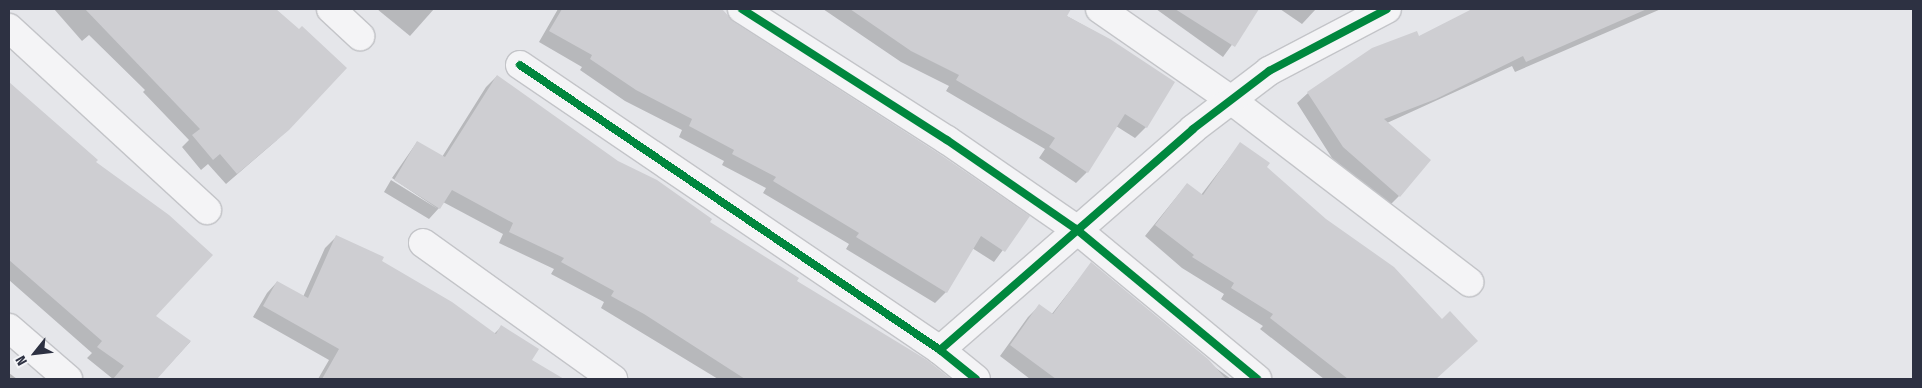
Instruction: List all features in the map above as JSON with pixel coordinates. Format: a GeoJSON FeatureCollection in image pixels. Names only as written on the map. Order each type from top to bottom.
{"type":"FeatureCollection","features":[{"type":"Feature","properties":{"kind":"street"},"geometry":{"type":"LineString","coordinates":[[331,9],[360,36]]}},
{"type":"Feature","properties":{"kind":"street"},"geometry":{"type":"LineString","coordinates":[[742,9],[947,140],[1076,229],[1257,379]]}},
{"type":"Feature","properties":{"kind":"street"},"geometry":{"type":"LineString","coordinates":[[1100,9],[1231,100],[1469,282]]}},
{"type":"Feature","properties":{"kind":"street"},"geometry":{"type":"LineString","coordinates":[[940,350],[1076,229],[1231,100],[1269,71],[1388,9]]}},
{"type":"Feature","properties":{"kind":"street"},"geometry":{"type":"LineString","coordinates":[[9,28],[208,210]]}},
{"type":"Feature","properties":{"kind":"street"},"geometry":{"type":"LineString","coordinates":[[520,65],[940,350],[976,379]]}},
{"type":"Feature","properties":{"kind":"street"},"geometry":{"type":"LineString","coordinates":[[423,243],[613,379]]}},
{"type":"Feature","properties":{"kind":"street"},"geometry":{"type":"LineString","coordinates":[[9,328],[68,379]]}},
{"type":"Feature","properties":{"kind":"building"},"geometry":{"type":"Polygon","coordinates":[[[85,9],[276,9],[299,29],[302,26],[347,68],[289,130],[237,174],[220,154],[213,160],[192,135],[200,129],[85,9]]]}},
{"type":"Feature","properties":{"kind":"building"},"geometry":{"type":"Polygon","coordinates":[[[562,9],[722,9],[734,22],[938,153],[1030,216],[1005,252],[981,236],[947,293],[856,237],[859,233],[773,181],[776,177],[732,154],[734,150],[689,126],[692,119],[636,90],[590,59],[592,55],[549,31],[562,9]]]}},
{"type":"Feature","properties":{"kind":"building"},"geometry":{"type":"Polygon","coordinates":[[[850,9],[1071,9],[1067,16],[1110,39],[1175,82],[1147,128],[1125,114],[1088,173],[1049,147],[1055,138],[956,80],[959,75],[911,51],[850,9]]]}},
{"type":"Feature","properties":{"kind":"building"},"geometry":{"type":"Polygon","coordinates":[[[1175,9],[1259,9],[1235,47],[1175,9]]]}},
{"type":"Feature","properties":{"kind":"building"},"geometry":{"type":"Polygon","coordinates":[[[1472,9],[1647,9],[1526,62],[1523,56],[1436,99],[1384,119],[1431,160],[1400,197],[1343,147],[1307,92],[1372,48],[1417,31],[1419,36],[1472,9]]]}},
{"type":"Feature","properties":{"kind":"building"},"geometry":{"type":"Polygon","coordinates":[[[497,75],[618,161],[657,180],[712,219],[710,222],[799,278],[797,281],[927,360],[951,379],[745,379],[644,314],[611,296],[614,291],[561,262],[564,258],[509,232],[513,223],[452,190],[440,209],[394,180],[417,141],[445,157],[497,75]]]}},
{"type":"Feature","properties":{"kind":"building"},"geometry":{"type":"Polygon","coordinates":[[[9,82],[98,160],[96,162],[169,215],[213,255],[156,316],[191,341],[157,379],[113,379],[124,366],[97,347],[102,341],[9,260],[9,82]]]}},
{"type":"Feature","properties":{"kind":"building"},"geometry":{"type":"Polygon","coordinates":[[[1240,142],[1270,163],[1267,167],[1326,219],[1394,267],[1442,319],[1450,311],[1478,341],[1436,379],[1348,379],[1270,318],[1273,314],[1231,288],[1234,283],[1192,257],[1194,255],[1155,225],[1187,183],[1203,195],[1240,142]]]}},
{"type":"Feature","properties":{"kind":"building"},"geometry":{"type":"Polygon","coordinates":[[[336,235],[384,257],[382,261],[452,302],[496,334],[501,325],[539,349],[532,360],[564,379],[322,379],[339,349],[263,306],[277,281],[308,298],[336,235]]]}},
{"type":"Feature","properties":{"kind":"building"},"geometry":{"type":"Polygon","coordinates":[[[1091,262],[1208,359],[1226,379],[1056,379],[1010,345],[1039,304],[1053,314],[1091,262]]]}},
{"type":"Feature","properties":{"kind":"cycle path"},"geometry":{"type":"LineString","coordinates":[[742,9],[947,140],[1076,229],[1257,379]]}},
{"type":"Feature","properties":{"kind":"cycle path"},"geometry":{"type":"LineString","coordinates":[[940,350],[1193,129],[1269,71],[1387,9]]}},
{"type":"Feature","properties":{"kind":"cycle path"},"geometry":{"type":"LineString","coordinates":[[520,65],[940,350],[976,379]]}}]}
